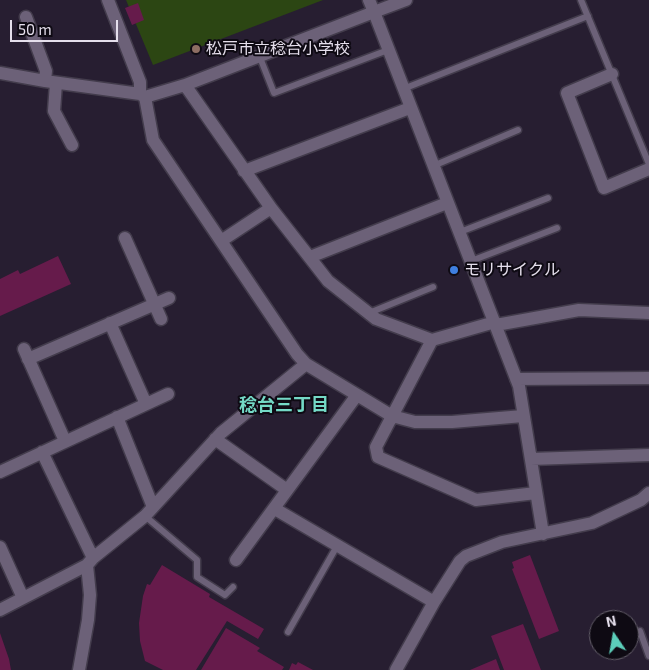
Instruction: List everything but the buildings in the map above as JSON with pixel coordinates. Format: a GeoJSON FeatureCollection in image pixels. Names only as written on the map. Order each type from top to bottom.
{"type":"FeatureCollection","features":[{"type":"Feature","properties":{"kind":"street"},"geometry":{"type":"LineString","coordinates":[[108,0],[140,82],[153,140],[297,354],[306,364],[392,416],[414,422],[523,416]]}},
{"type":"Feature","properties":{"kind":"street"},"geometry":{"type":"LineString","coordinates":[[369,0],[516,379],[543,534]]}},
{"type":"Feature","properties":{"kind":"street"},"geometry":{"type":"LineString","coordinates":[[0,73],[143,96],[185,85],[406,0]]}},
{"type":"Feature","properties":{"kind":"street"},"geometry":{"type":"LineString","coordinates":[[26,17],[50,82],[54,111],[72,145]]}},
{"type":"Feature","properties":{"kind":"street"},"geometry":{"type":"LineString","coordinates":[[612,74],[567,92],[604,188],[649,169]]}},
{"type":"Feature","properties":{"kind":"street"},"geometry":{"type":"LineString","coordinates":[[185,85],[244,171],[328,281],[376,319],[432,340],[496,324],[580,310],[649,313]]}},
{"type":"Feature","properties":{"kind":"street"},"geometry":{"type":"LineString","coordinates":[[244,171],[410,108]]}},
{"type":"Feature","properties":{"kind":"street"},"geometry":{"type":"LineString","coordinates":[[310,257],[447,203]]}},
{"type":"Feature","properties":{"kind":"street"},"geometry":{"type":"LineString","coordinates":[[221,241],[271,208]]}},
{"type":"Feature","properties":{"kind":"street"},"geometry":{"type":"LineString","coordinates":[[125,238],[161,319]]}},
{"type":"Feature","properties":{"kind":"street"},"geometry":{"type":"LineString","coordinates":[[65,441],[26,354],[170,298]]}},
{"type":"Feature","properties":{"kind":"street"},"geometry":{"type":"LineString","coordinates":[[110,322],[146,404]]}},
{"type":"Feature","properties":{"kind":"street"},"geometry":{"type":"LineString","coordinates":[[432,340],[376,447],[378,457],[476,500],[536,493]]}},
{"type":"Feature","properties":{"kind":"street"},"geometry":{"type":"LineString","coordinates":[[0,610],[90,561],[149,512],[215,438],[306,364]]}},
{"type":"Feature","properties":{"kind":"street"},"geometry":{"type":"LineString","coordinates":[[516,379],[649,378]]}},
{"type":"Feature","properties":{"kind":"street"},"geometry":{"type":"LineString","coordinates":[[0,472],[168,394]]}},
{"type":"Feature","properties":{"kind":"street"},"geometry":{"type":"LineString","coordinates":[[236,560],[357,395]]}},
{"type":"Feature","properties":{"kind":"street"},"geometry":{"type":"LineString","coordinates":[[117,417],[149,512]]}},
{"type":"Feature","properties":{"kind":"street"},"geometry":{"type":"LineString","coordinates":[[215,438],[287,490]]}},
{"type":"Feature","properties":{"kind":"street"},"geometry":{"type":"LineString","coordinates":[[42,452],[90,561],[88,620],[79,670]]}},
{"type":"Feature","properties":{"kind":"street"},"geometry":{"type":"LineString","coordinates":[[531,459],[649,455]]}},
{"type":"Feature","properties":{"kind":"street"},"geometry":{"type":"LineString","coordinates":[[396,670],[434,602],[460,561],[466,556],[502,542],[592,523],[641,500],[649,493]]}},
{"type":"Feature","properties":{"kind":"street"},"geometry":{"type":"LineString","coordinates":[[275,509],[434,602]]}},
{"type":"Feature","properties":{"kind":"street"},"geometry":{"type":"LineString","coordinates":[[0,547],[23,598]]}},
{"type":"Feature","properties":{"kind":"lane"},"geometry":{"type":"LineString","coordinates":[[581,0],[649,164]]}},
{"type":"Feature","properties":{"kind":"lane"},"geometry":{"type":"LineString","coordinates":[[403,89],[588,16]]}},
{"type":"Feature","properties":{"kind":"lane"},"geometry":{"type":"LineString","coordinates":[[259,56],[274,93],[388,50]]}},
{"type":"Feature","properties":{"kind":"lane"},"geometry":{"type":"LineString","coordinates":[[433,166],[518,130]]}},
{"type":"Feature","properties":{"kind":"lane"},"geometry":{"type":"LineString","coordinates":[[460,232],[548,198]]}},
{"type":"Feature","properties":{"kind":"lane"},"geometry":{"type":"LineString","coordinates":[[471,261],[557,228]]}},
{"type":"Feature","properties":{"kind":"lane"},"geometry":{"type":"LineString","coordinates":[[368,314],[433,287]]}},
{"type":"Feature","properties":{"kind":"lane"},"geometry":{"type":"LineString","coordinates":[[149,512],[197,560],[197,577],[225,595],[232,587]]}},
{"type":"Feature","properties":{"kind":"lane"},"geometry":{"type":"LineString","coordinates":[[288,632],[336,546]]}},
{"type":"Feature","properties":{"kind":"lane"},"geometry":{"type":"LineString","coordinates":[[640,631],[649,656]]}},
{"type":"Feature","properties":{"kind":"green space"},"geometry":{"type":"Polygon","coordinates":[[[126,0],[323,0],[153,65],[126,0]]]}},
{"type":"Feature","properties":{"kind":"place","name":"松戸市立稔台小学校"},"geometry":{"type":"Point","coordinates":[196,49]}},
{"type":"Feature","properties":{"kind":"place","name":"モリサイクル"},"geometry":{"type":"Point","coordinates":[454,270]}},
{"type":"Feature","properties":{"kind":"district","name":"稔台三丁目"},"geometry":{"type":"Point","coordinates":[284,405]}}]}
